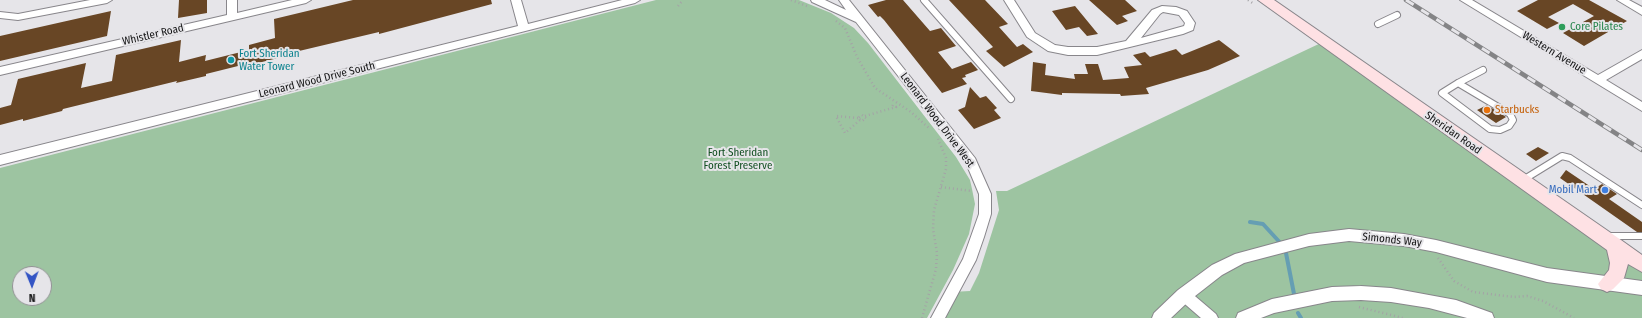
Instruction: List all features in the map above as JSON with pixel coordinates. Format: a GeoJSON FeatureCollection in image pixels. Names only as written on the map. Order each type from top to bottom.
{"type":"FeatureCollection","features":[{"type":"Feature","properties":{"kind":"main road","name":"Sheridan Road"},"geometry":{"type":"LineString","coordinates":[[1265,0],[1642,265]]}},
{"type":"Feature","properties":{"kind":"main road"},"geometry":{"type":"LineString","coordinates":[[1606,284],[1618,273],[1619,263],[1608,240]]}},
{"type":"Feature","properties":{"kind":"street"},"geometry":{"type":"LineString","coordinates":[[0,15],[18,17],[107,0]]}},
{"type":"Feature","properties":{"kind":"street"},"geometry":{"type":"LineString","coordinates":[[232,0],[232,17]]}},
{"type":"Feature","properties":{"kind":"street","name":"Whistler Road"},"geometry":{"type":"LineString","coordinates":[[0,71],[306,0]]}},
{"type":"Feature","properties":{"kind":"street"},"geometry":{"type":"LineString","coordinates":[[516,0],[524,28]]}},
{"type":"Feature","properties":{"kind":"street","name":"Leonard Wood Drive South"},"geometry":{"type":"LineString","coordinates":[[0,160],[635,0]]}},
{"type":"Feature","properties":{"kind":"street","name":"Leonard Wood Drive West"},"geometry":{"type":"LineString","coordinates":[[844,0],[972,161],[986,198],[985,214],[969,260],[938,318]]}},
{"type":"Feature","properties":{"kind":"street"},"geometry":{"type":"LineString","coordinates":[[1009,0],[1031,35],[1052,48],[1068,51],[1097,51],[1130,44],[1183,32],[1189,28],[1190,23],[1183,14],[1176,10],[1162,9],[1156,12],[1130,44]]}},
{"type":"Feature","properties":{"kind":"street","name":"Western Avenue"},"geometry":{"type":"LineString","coordinates":[[1465,0],[1642,107]]}},
{"type":"Feature","properties":{"kind":"street"},"geometry":{"type":"LineString","coordinates":[[1622,0],[1642,12]]}},
{"type":"Feature","properties":{"kind":"street"},"geometry":{"type":"LineString","coordinates":[[813,3],[860,21]]}},
{"type":"Feature","properties":{"kind":"street"},"geometry":{"type":"LineString","coordinates":[[1598,80],[1642,54]]}},
{"type":"Feature","properties":{"kind":"street","name":"Simonds Way"},"geometry":{"type":"LineString","coordinates":[[1160,318],[1184,295],[1217,270],[1240,258],[1309,240],[1350,236],[1404,240],[1432,245],[1547,275],[1642,288]]}},
{"type":"Feature","properties":{"kind":"street"},"geometry":{"type":"LineString","coordinates":[[1244,318],[1272,306],[1317,297],[1360,293],[1391,295],[1429,301],[1456,307],[1486,318]]}},
{"type":"Feature","properties":{"kind":"street"},"geometry":{"type":"LineString","coordinates":[[1184,295],[1211,318]]}},
{"type":"Feature","properties":{"kind":"lane"},"geometry":{"type":"LineString","coordinates":[[924,0],[1011,99]]}},
{"type":"Feature","properties":{"kind":"lane"},"geometry":{"type":"LineString","coordinates":[[1378,24],[1397,14]]}},
{"type":"Feature","properties":{"kind":"lane"},"geometry":{"type":"LineString","coordinates":[[1458,83],[1510,114],[1513,120],[1509,126],[1500,130],[1490,129],[1442,93],[1458,83],[1483,70]]}},
{"type":"Feature","properties":{"kind":"lane"},"geometry":{"type":"LineString","coordinates":[[1521,181],[1562,156],[1570,158],[1642,205]]}},
{"type":"Feature","properties":{"kind":"lane"},"geometry":{"type":"LineString","coordinates":[[1608,240],[1642,236]]}},
{"type":"Feature","properties":{"kind":"path"},"geometry":{"type":"LineString","coordinates":[[678,6],[683,0]]}},
{"type":"Feature","properties":{"kind":"path"},"geometry":{"type":"LineString","coordinates":[[791,0],[813,3]]}},
{"type":"Feature","properties":{"kind":"path"},"geometry":{"type":"LineString","coordinates":[[836,20],[845,28],[856,57],[875,88],[911,112],[932,132]]}},
{"type":"Feature","properties":{"kind":"path"},"geometry":{"type":"LineString","coordinates":[[865,116],[865,120],[859,119],[836,116],[845,132],[859,119],[861,115],[865,116],[892,107],[893,105],[900,105]]}},
{"type":"Feature","properties":{"kind":"path"},"geometry":{"type":"LineString","coordinates":[[922,318],[936,269],[937,253],[933,230],[934,210],[946,169],[946,158],[936,137]]}},
{"type":"Feature","properties":{"kind":"path"},"geometry":{"type":"LineString","coordinates":[[941,187],[975,191]]}},
{"type":"Feature","properties":{"kind":"path"},"geometry":{"type":"LineString","coordinates":[[1432,245],[1440,263],[1454,281],[1473,292],[1514,297],[1527,296],[1543,301],[1574,318]]}},
{"type":"Feature","properties":{"kind":"path"},"geometry":{"type":"LineString","coordinates":[[1357,307],[1403,318]]}},
{"type":"Feature","properties":{"kind":"green space","name":"Fort Sheridan Forest Preserve"},"geometry":{"type":"Polygon","coordinates":[[[656,0],[799,0],[831,13],[854,28],[868,43],[956,157],[970,180],[975,204],[969,234],[953,270],[927,318],[0,318],[0,168],[656,0]]]}},
{"type":"Feature","properties":{"kind":"green space"},"geometry":{"type":"Polygon","coordinates":[[[1323,42],[1642,265],[1642,318],[938,318],[952,292],[970,291],[979,273],[999,210],[996,191],[1007,191],[1323,42]]]}},
{"type":"Feature","properties":{"kind":"building"},"geometry":{"type":"Polygon","coordinates":[[[179,0],[207,0],[207,13],[178,18],[179,0]]]}},
{"type":"Feature","properties":{"kind":"building"},"geometry":{"type":"Polygon","coordinates":[[[353,0],[491,0],[492,4],[379,34],[379,32],[278,56],[278,58],[250,65],[250,63],[206,74],[206,76],[176,83],[177,81],[63,109],[62,111],[23,121],[23,119],[0,125],[0,108],[11,105],[18,79],[86,63],[81,88],[112,81],[116,55],[181,40],[179,62],[206,55],[205,61],[249,50],[249,45],[275,38],[274,19],[353,0]]]}},
{"type":"Feature","properties":{"kind":"building"},"geometry":{"type":"Polygon","coordinates":[[[886,0],[903,0],[930,31],[941,28],[956,46],[938,52],[952,69],[971,62],[978,70],[965,75],[966,77],[962,78],[967,84],[942,93],[884,20],[880,16],[878,17],[868,5],[886,0]]]}},
{"type":"Feature","properties":{"kind":"building"},"geometry":{"type":"Polygon","coordinates":[[[949,0],[985,0],[1008,24],[999,27],[1017,47],[1023,44],[1033,52],[1004,67],[986,51],[993,47],[949,0]]]}},
{"type":"Feature","properties":{"kind":"building"},"geometry":{"type":"Polygon","coordinates":[[[1089,0],[1125,0],[1137,11],[1122,16],[1128,21],[1117,25],[1089,0]]]}},
{"type":"Feature","properties":{"kind":"building"},"geometry":{"type":"Polygon","coordinates":[[[1538,0],[1589,0],[1627,21],[1584,46],[1563,33],[1594,16],[1573,4],[1548,17],[1559,23],[1547,29],[1517,11],[1538,0]]]}},
{"type":"Feature","properties":{"kind":"building"},"geometry":{"type":"Polygon","coordinates":[[[1075,6],[1098,34],[1087,36],[1079,27],[1066,30],[1052,11],[1075,6]]]}},
{"type":"Feature","properties":{"kind":"building"},"geometry":{"type":"Polygon","coordinates":[[[111,11],[107,36],[0,61],[0,36],[111,11]]]}},
{"type":"Feature","properties":{"kind":"building"},"geometry":{"type":"Polygon","coordinates":[[[1219,40],[1240,56],[1208,70],[1146,88],[1149,94],[1121,96],[1120,94],[1062,93],[1062,95],[1031,91],[1033,62],[1046,64],[1045,75],[1075,79],[1074,74],[1088,74],[1085,64],[1098,64],[1103,80],[1129,78],[1124,67],[1142,65],[1133,55],[1145,52],[1150,57],[1176,49],[1182,55],[1219,40]]]}},
{"type":"Feature","properties":{"kind":"building"},"geometry":{"type":"Polygon","coordinates":[[[970,87],[980,98],[986,96],[997,108],[994,110],[1001,118],[974,129],[958,110],[965,107],[970,87]]]}},
{"type":"Feature","properties":{"kind":"building","name":"Starbucks"},"geometry":{"type":"Polygon","coordinates":[[[1487,105],[1506,117],[1496,123],[1477,110],[1487,105]]]}},
{"type":"Feature","properties":{"kind":"building"},"geometry":{"type":"Polygon","coordinates":[[[1538,147],[1549,153],[1536,161],[1526,154],[1538,147]]]}},
{"type":"Feature","properties":{"kind":"building"},"geometry":{"type":"Polygon","coordinates":[[[1566,170],[1594,189],[1602,184],[1617,194],[1609,199],[1642,222],[1642,232],[1637,232],[1560,178],[1566,170]]]}},
{"type":"Feature","properties":{"kind":"waterway"},"geometry":{"type":"LineString","coordinates":[[1250,222],[1263,224],[1285,248],[1295,299]]}},
{"type":"Feature","properties":{"kind":"waterway"},"geometry":{"type":"LineString","coordinates":[[1298,313],[1301,318]]}},
{"type":"Feature","properties":{"kind":"railway"},"geometry":{"type":"LineString","coordinates":[[1406,0],[1642,150]]}},
{"type":"Feature","properties":{"kind":"place","name":"Core Pilates"},"geometry":{"type":"Point","coordinates":[1562,27]}},
{"type":"Feature","properties":{"kind":"place","name":"Fort Sheridan Water Tower"},"geometry":{"type":"Point","coordinates":[231,60]}},
{"type":"Feature","properties":{"kind":"place","name":"Starbucks"},"geometry":{"type":"Point","coordinates":[1487,110]}},
{"type":"Feature","properties":{"kind":"place","name":"Mobil Mart"},"geometry":{"type":"Point","coordinates":[1605,190]}}]}
